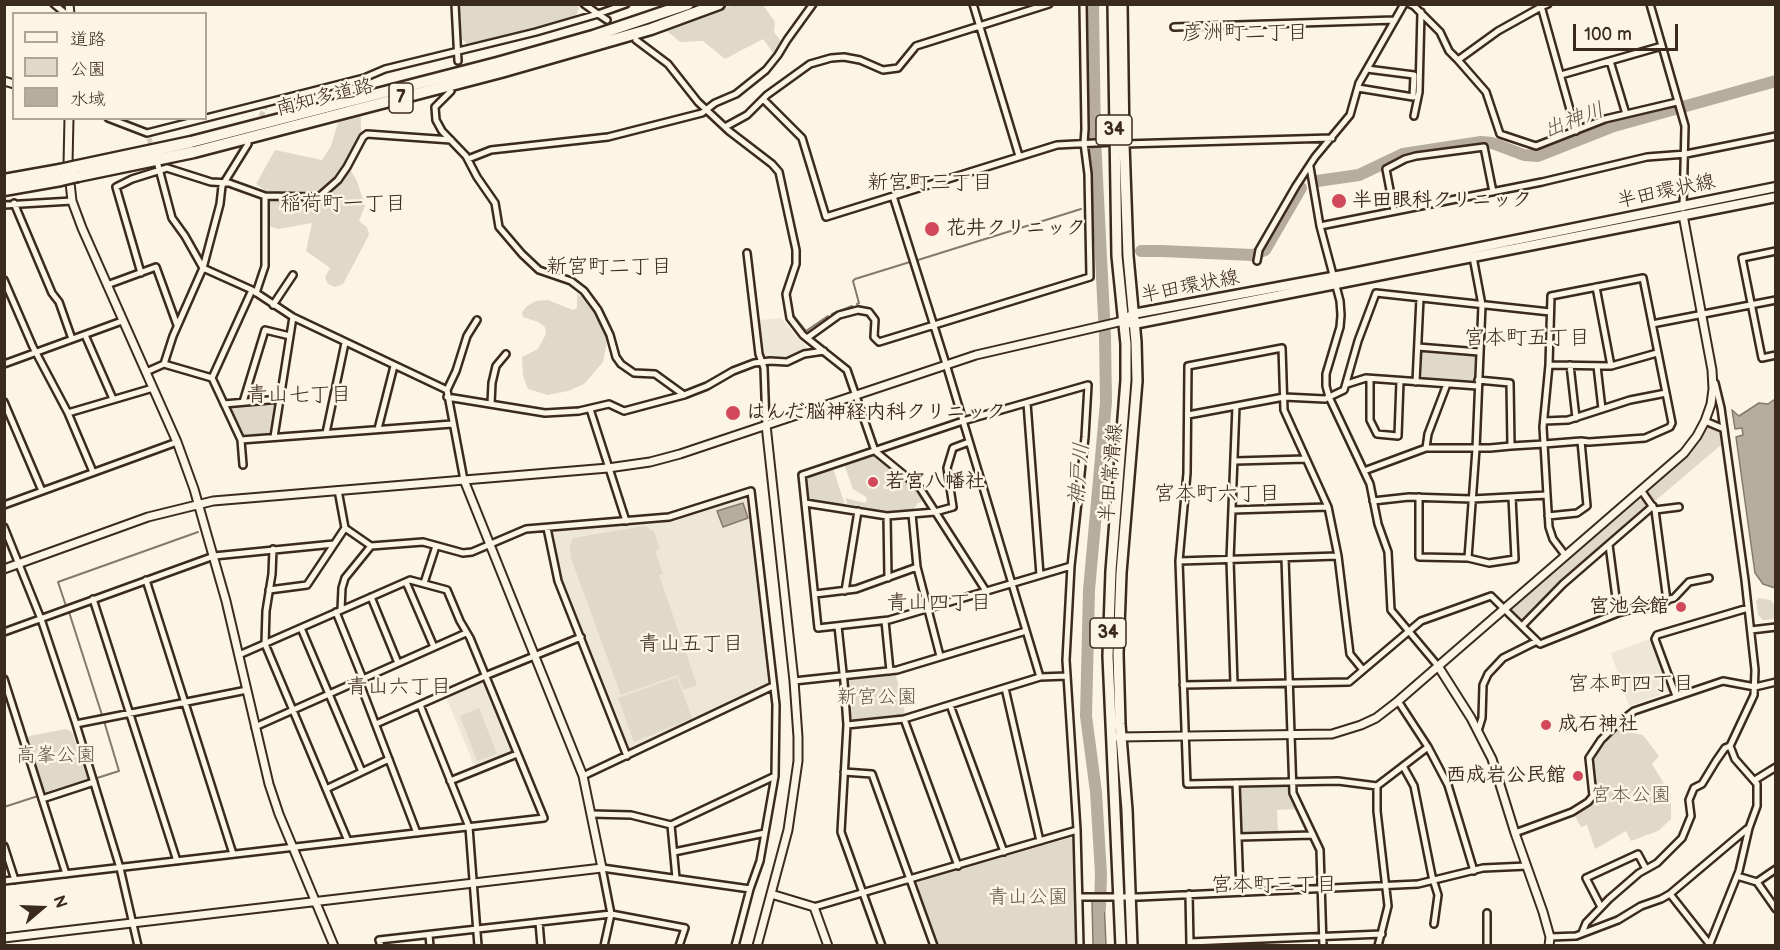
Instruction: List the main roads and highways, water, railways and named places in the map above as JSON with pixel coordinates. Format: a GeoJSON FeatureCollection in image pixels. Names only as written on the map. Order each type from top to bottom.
{"type":"FeatureCollection","features":[{"type":"Feature","properties":{"kind":"highway","name":"南知多道路"},"geometry":{"type":"LineString","coordinates":[[78,172],[497,63],[593,36],[688,4]]}},
{"type":"Feature","properties":{"kind":"highway","name":"南知多道路"},"geometry":{"type":"LineString","coordinates":[[4,180],[60,175],[194,152],[622,38],[719,4]]}},
{"type":"Feature","properties":{"kind":"highway","name":"南知多道路"},"geometry":{"type":"LineString","coordinates":[[4,190],[60,175]]}},
{"type":"Feature","properties":{"kind":"main road","name":"半田常滑線"},"geometry":{"type":"LineString","coordinates":[[1113,4],[1117,256],[1126,344],[1126,392],[1108,614],[1108,691],[1122,945]]}},
{"type":"Feature","properties":{"kind":"main road","name":"半田常滑線"},"geometry":{"type":"LineString","coordinates":[[1122,4],[1114,143],[1136,342],[1135,414],[1119,614],[1119,691],[1127,810],[1132,945]]}},
{"type":"Feature","properties":{"kind":"main road","name":"半田環状線"},"geometry":{"type":"LineString","coordinates":[[1123,321],[1334,280],[1776,188]]}},
{"type":"Feature","properties":{"kind":"main road","name":"半田環状線"},"geometry":{"type":"LineString","coordinates":[[1334,280],[1473,258],[1776,197]]}},
{"type":"Feature","properties":{"kind":"water"},"geometry":{"type":"Polygon","coordinates":[[[1775,399],[1775,588],[1763,584],[1755,573],[1736,437],[1743,435],[1742,428],[1735,429],[1732,410],[1739,416],[1759,403],[1768,404],[1775,399]]]}},
{"type":"Feature","properties":{"kind":"water"},"geometry":{"type":"Polygon","coordinates":[[[743,503],[748,518],[723,527],[717,511],[743,503]]]}},
{"type":"Feature","properties":{"kind":"water"},"geometry":{"type":"Polygon","coordinates":[[[1092,900],[1104,900],[1106,945],[1093,945],[1092,900]]]}},
{"type":"Feature","properties":{"kind":"waterway","name":"神戸川"},"geometry":{"type":"LineString","coordinates":[[1093,4],[1095,139],[1106,402],[1089,590],[1086,716],[1096,792],[1101,874],[1100,908]]}},
{"type":"Feature","properties":{"kind":"waterway","name":"出神川"},"geometry":{"type":"LineString","coordinates":[[1317,181],[1359,175],[1403,154],[1481,142],[1492,143],[1524,155],[1538,156],[1614,126],[1776,81]]}},
{"type":"Feature","properties":{"kind":"waterway","name":"出神川"},"geometry":{"type":"LineString","coordinates":[[1141,251],[1253,255],[1265,250],[1301,188]]}},
{"type":"Feature","properties":{"kind":"waterway"},"geometry":{"type":"LineString","coordinates":[[918,260],[1081,209]]}},
{"type":"Feature","properties":{"kind":"waterway"},"geometry":{"type":"LineString","coordinates":[[857,304],[859,303],[853,281],[855,279],[910,262]]}},
{"type":"Feature","properties":{"kind":"waterway"},"geometry":{"type":"LineString","coordinates":[[832,314],[852,306]]}},
{"type":"Feature","properties":{"kind":"waterway"},"geometry":{"type":"LineString","coordinates":[[794,316],[806,331],[828,316]]}},
{"type":"Feature","properties":{"kind":"waterway"},"geometry":{"type":"LineString","coordinates":[[66,606],[58,582],[198,532]]}},
{"type":"Feature","properties":{"kind":"waterway"},"geometry":{"type":"LineString","coordinates":[[69,612],[102,715]]}},
{"type":"Feature","properties":{"kind":"waterway"},"geometry":{"type":"LineString","coordinates":[[97,778],[119,771],[104,721]]}},
{"type":"Feature","properties":{"kind":"waterway"},"geometry":{"type":"LineString","coordinates":[[46,794],[88,781]]}},
{"type":"Feature","properties":{"kind":"waterway"},"geometry":{"type":"LineString","coordinates":[[4,807],[38,796]]}},
{"type":"Feature","properties":{"kind":"tunnel"},"geometry":{"type":"LineString","coordinates":[[258,123],[267,103]]}},
{"type":"Feature","properties":{"kind":"tunnel"},"geometry":{"type":"LineString","coordinates":[[149,138],[153,151]]}},
{"type":"Feature","properties":{"kind":"place","name":"半田眼科クリニック"},"geometry":{"type":"Point","coordinates":[1339,201]}},
{"type":"Feature","properties":{"kind":"place","name":"花井クリニック"},"geometry":{"type":"Point","coordinates":[932,229]}},
{"type":"Feature","properties":{"kind":"place","name":"はんだ脳神経内科クリニック"},"geometry":{"type":"Point","coordinates":[733,413]}},
{"type":"Feature","properties":{"kind":"place","name":"若宮八幡社"},"geometry":{"type":"Point","coordinates":[873,482]}},
{"type":"Feature","properties":{"kind":"place","name":"宮池会館"},"geometry":{"type":"Point","coordinates":[1681,607]}},
{"type":"Feature","properties":{"kind":"place","name":"成石神社"},"geometry":{"type":"Point","coordinates":[1546,725]}},
{"type":"Feature","properties":{"kind":"place","name":"西成岩公民館"},"geometry":{"type":"Point","coordinates":[1578,776]}},
{"type":"Feature","properties":{"kind":"district","name":"彦洲町二丁目"},"geometry":{"type":"Point","coordinates":[1245,34]}},
{"type":"Feature","properties":{"kind":"district","name":"新宮町三丁目"},"geometry":{"type":"Point","coordinates":[930,184]}},
{"type":"Feature","properties":{"kind":"district","name":"稲荷町一丁目"},"geometry":{"type":"Point","coordinates":[343,205]}},
{"type":"Feature","properties":{"kind":"district","name":"新宮町二丁目"},"geometry":{"type":"Point","coordinates":[609,268]}},
{"type":"Feature","properties":{"kind":"district","name":"宮本町五丁目"},"geometry":{"type":"Point","coordinates":[1527,339]}},
{"type":"Feature","properties":{"kind":"district","name":"青山七丁目"},"geometry":{"type":"Point","coordinates":[299,396]}},
{"type":"Feature","properties":{"kind":"district","name":"宮本町六丁目"},"geometry":{"type":"Point","coordinates":[1217,495]}},
{"type":"Feature","properties":{"kind":"district","name":"青山四丁目"},"geometry":{"type":"Point","coordinates":[939,604]}},
{"type":"Feature","properties":{"kind":"district","name":"青山五丁目"},"geometry":{"type":"Point","coordinates":[691,645]}},
{"type":"Feature","properties":{"kind":"district","name":"宮本町四丁目"},"geometry":{"type":"Point","coordinates":[1631,685]}},
{"type":"Feature","properties":{"kind":"district","name":"青山六丁目"},"geometry":{"type":"Point","coordinates":[399,688]}},
{"type":"Feature","properties":{"kind":"district","name":"宮本町三丁目"},"geometry":{"type":"Point","coordinates":[1274,886]}},
{"type":"Feature","properties":{"kind":"park label","name":"新宮公園"},"geometry":{"type":"Point","coordinates":[877,698]}},
{"type":"Feature","properties":{"kind":"park label","name":"高峯公園"},"geometry":{"type":"Point","coordinates":[56,756]}},
{"type":"Feature","properties":{"kind":"park label","name":"宮本公園"},"geometry":{"type":"Point","coordinates":[1631,796]}},
{"type":"Feature","properties":{"kind":"park label","name":"青山公園"},"geometry":{"type":"Point","coordinates":[1028,898]}}]}
